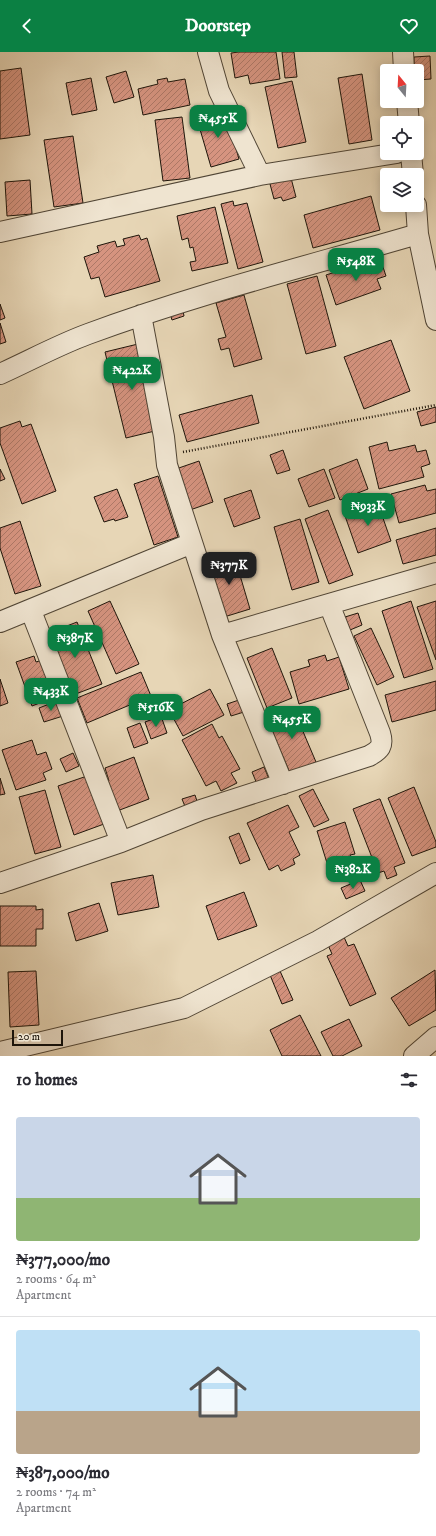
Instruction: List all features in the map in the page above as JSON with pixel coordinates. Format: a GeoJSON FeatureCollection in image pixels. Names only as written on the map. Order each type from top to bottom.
{"type":"FeatureCollection","features":[{"type":"Feature","properties":{"kind":"street"},"geometry":{"type":"LineString","coordinates":[[208,52],[219,91],[260,176]]}},
{"type":"Feature","properties":{"kind":"street"},"geometry":{"type":"LineString","coordinates":[[403,52],[404,64]]}},
{"type":"Feature","properties":{"kind":"street"},"geometry":{"type":"LineString","coordinates":[[0,232],[260,176],[380,156]]}},
{"type":"Feature","properties":{"kind":"street"},"geometry":{"type":"LineString","coordinates":[[416,212],[418,234],[436,320]]}},
{"type":"Feature","properties":{"kind":"street"},"geometry":{"type":"LineString","coordinates":[[0,374],[86,334],[141,315],[418,234]]}},
{"type":"Feature","properties":{"kind":"street"},"geometry":{"type":"LineString","coordinates":[[141,315],[167,465],[222,635],[283,784]]}},
{"type":"Feature","properties":{"kind":"street"},"geometry":{"type":"LineString","coordinates":[[0,622],[31,611],[192,543]]}},
{"type":"Feature","properties":{"kind":"street"},"geometry":{"type":"LineString","coordinates":[[222,635],[436,573]]}},
{"type":"Feature","properties":{"kind":"street"},"geometry":{"type":"LineString","coordinates":[[0,883],[121,842],[201,810],[369,756],[376,752],[382,740],[380,733],[329,604]]}},
{"type":"Feature","properties":{"kind":"street"},"geometry":{"type":"LineString","coordinates":[[31,611],[121,842]]}},
{"type":"Feature","properties":{"kind":"street"},"geometry":{"type":"LineString","coordinates":[[0,1052],[184,1008],[318,941],[436,873]]}},
{"type":"Feature","properties":{"kind":"street"},"geometry":{"type":"LineString","coordinates":[[414,1056],[436,1038]]}},
{"type":"Feature","properties":{"kind":"path"},"geometry":{"type":"LineString","coordinates":[[166,455],[436,404]]}},
{"type":"Feature","properties":{"kind":"building"},"geometry":{"type":"Polygon","coordinates":[[[276,52],[280,79],[250,84],[248,75],[235,78],[231,53],[276,52]]]}},
{"type":"Feature","properties":{"kind":"building"},"geometry":{"type":"Polygon","coordinates":[[[282,52],[294,52],[297,77],[285,78],[282,52]]]}},
{"type":"Feature","properties":{"kind":"building"},"geometry":{"type":"Polygon","coordinates":[[[430,56],[431,79],[424,80],[424,64],[414,64],[414,57],[430,56]]]}},
{"type":"Feature","properties":{"kind":"building"},"geometry":{"type":"Polygon","coordinates":[[[21,68],[30,135],[0,139],[0,71],[21,68]]]}},
{"type":"Feature","properties":{"kind":"building"},"geometry":{"type":"Polygon","coordinates":[[[126,71],[134,97],[114,103],[106,77],[126,71]]]}},
{"type":"Feature","properties":{"kind":"building"},"geometry":{"type":"Polygon","coordinates":[[[362,74],[372,140],[349,144],[338,78],[362,74]]]}},
{"type":"Feature","properties":{"kind":"building"},"geometry":{"type":"Polygon","coordinates":[[[91,78],[97,110],[72,115],[66,83],[91,78]]]}},
{"type":"Feature","properties":{"kind":"building"},"geometry":{"type":"Polygon","coordinates":[[[167,78],[168,82],[185,79],[190,105],[143,115],[138,89],[158,84],[157,80],[167,78]]]}},
{"type":"Feature","properties":{"kind":"building"},"geometry":{"type":"Polygon","coordinates":[[[292,81],[306,142],[278,148],[265,87],[292,81]]]}},
{"type":"Feature","properties":{"kind":"building"},"geometry":{"type":"Polygon","coordinates":[[[225,111],[239,159],[211,167],[197,119],[225,111]]]}},
{"type":"Feature","properties":{"kind":"building"},"geometry":{"type":"Polygon","coordinates":[[[182,117],[190,178],[163,181],[155,120],[182,117]]]}},
{"type":"Feature","properties":{"kind":"building"},"geometry":{"type":"Polygon","coordinates":[[[73,136],[83,203],[54,207],[44,140],[73,136]]]}},
{"type":"Feature","properties":{"kind":"building"},"geometry":{"type":"Polygon","coordinates":[[[291,178],[296,197],[283,201],[281,197],[274,199],[270,184],[291,178]]]}},
{"type":"Feature","properties":{"kind":"building"},"geometry":{"type":"Polygon","coordinates":[[[30,180],[32,214],[7,216],[5,182],[30,180]]]}},
{"type":"Feature","properties":{"kind":"building"},"geometry":{"type":"Polygon","coordinates":[[[371,196],[380,230],[313,248],[304,215],[371,196]]]}},
{"type":"Feature","properties":{"kind":"building"},"geometry":{"type":"Polygon","coordinates":[[[233,201],[234,206],[247,203],[263,262],[238,269],[221,204],[233,201]]]}},
{"type":"Feature","properties":{"kind":"building"},"geometry":{"type":"Polygon","coordinates":[[[215,207],[228,263],[192,271],[190,262],[196,261],[193,247],[190,248],[188,238],[182,240],[177,216],[215,207]]]}},
{"type":"Feature","properties":{"kind":"building"},"geometry":{"type":"Polygon","coordinates":[[[139,235],[141,240],[147,238],[160,281],[105,297],[99,277],[91,279],[84,257],[99,252],[97,246],[115,241],[117,247],[125,245],[123,239],[139,235]]]}},
{"type":"Feature","properties":{"kind":"building"},"geometry":{"type":"Polygon","coordinates":[[[380,258],[386,276],[377,279],[381,289],[336,305],[326,275],[351,267],[354,275],[363,272],[360,265],[380,258]]]}},
{"type":"Feature","properties":{"kind":"building"},"geometry":{"type":"Polygon","coordinates":[[[317,276],[336,346],[306,354],[287,284],[317,276]]]}},
{"type":"Feature","properties":{"kind":"building"},"geometry":{"type":"Polygon","coordinates":[[[244,295],[262,359],[234,367],[229,348],[221,350],[218,339],[226,337],[216,303],[244,295]]]}},
{"type":"Feature","properties":{"kind":"building"},"geometry":{"type":"Polygon","coordinates":[[[0,304],[5,318],[0,320],[0,304]]]}},
{"type":"Feature","properties":{"kind":"building"},"geometry":{"type":"Polygon","coordinates":[[[182,306],[184,316],[172,320],[169,310],[182,306]]]}},
{"type":"Feature","properties":{"kind":"building"},"geometry":{"type":"Polygon","coordinates":[[[0,323],[6,342],[0,344],[0,323]]]}},
{"type":"Feature","properties":{"kind":"building"},"geometry":{"type":"Polygon","coordinates":[[[391,340],[410,391],[364,409],[344,357],[391,340]]]}},
{"type":"Feature","properties":{"kind":"building"},"geometry":{"type":"Polygon","coordinates":[[[138,344],[159,430],[126,438],[105,352],[138,344]]]}},
{"type":"Feature","properties":{"kind":"building"},"geometry":{"type":"Polygon","coordinates":[[[252,395],[259,423],[187,442],[179,415],[252,395]]]}},
{"type":"Feature","properties":{"kind":"building"},"geometry":{"type":"Polygon","coordinates":[[[436,407],[436,422],[421,426],[417,412],[436,407]]]}},
{"type":"Feature","properties":{"kind":"building"},"geometry":{"type":"Polygon","coordinates":[[[20,421],[22,427],[31,424],[56,491],[22,504],[0,443],[0,428],[20,421]]]}},
{"type":"Feature","properties":{"kind":"building"},"geometry":{"type":"Polygon","coordinates":[[[387,442],[389,451],[415,445],[417,452],[426,450],[430,464],[421,467],[424,477],[379,489],[369,447],[387,442]]]}},
{"type":"Feature","properties":{"kind":"building"},"geometry":{"type":"Polygon","coordinates":[[[283,450],[290,470],[277,474],[270,455],[283,450]]]}},
{"type":"Feature","properties":{"kind":"building"},"geometry":{"type":"Polygon","coordinates":[[[357,459],[368,489],[340,500],[329,470],[357,459]]]}},
{"type":"Feature","properties":{"kind":"building"},"geometry":{"type":"Polygon","coordinates":[[[199,461],[213,502],[187,511],[173,470],[199,461]]]}},
{"type":"Feature","properties":{"kind":"building"},"geometry":{"type":"Polygon","coordinates":[[[0,469],[5,479],[0,481],[0,469]]]}},
{"type":"Feature","properties":{"kind":"building"},"geometry":{"type":"Polygon","coordinates":[[[324,469],[335,498],[309,507],[298,479],[324,469]]]}},
{"type":"Feature","properties":{"kind":"building"},"geometry":{"type":"Polygon","coordinates":[[[158,476],[178,537],[154,545],[134,484],[158,476]]]}},
{"type":"Feature","properties":{"kind":"building"},"geometry":{"type":"Polygon","coordinates":[[[425,485],[427,491],[436,489],[436,513],[399,523],[391,494],[425,485]]]}},
{"type":"Feature","properties":{"kind":"building"},"geometry":{"type":"Polygon","coordinates":[[[117,489],[128,517],[115,521],[114,519],[104,522],[94,497],[117,489]]]}},
{"type":"Feature","properties":{"kind":"building"},"geometry":{"type":"Polygon","coordinates":[[[251,490],[260,518],[234,527],[224,499],[251,490]]]}},
{"type":"Feature","properties":{"kind":"building"},"geometry":{"type":"Polygon","coordinates":[[[377,501],[391,541],[358,553],[344,513],[377,501]]]}},
{"type":"Feature","properties":{"kind":"building"},"geometry":{"type":"Polygon","coordinates":[[[328,510],[353,575],[329,584],[305,519],[328,510]]]}},
{"type":"Feature","properties":{"kind":"building"},"geometry":{"type":"Polygon","coordinates":[[[300,519],[319,582],[292,590],[274,527],[300,519]]]}},
{"type":"Feature","properties":{"kind":"building"},"geometry":{"type":"Polygon","coordinates":[[[20,521],[41,586],[15,594],[0,548],[0,528],[20,521]]]}},
{"type":"Feature","properties":{"kind":"building"},"geometry":{"type":"Polygon","coordinates":[[[436,528],[436,555],[403,564],[396,540],[436,528]]]}},
{"type":"Feature","properties":{"kind":"building"},"geometry":{"type":"Polygon","coordinates":[[[234,555],[250,609],[224,617],[208,563],[234,555]]]}},
{"type":"Feature","properties":{"kind":"building"},"geometry":{"type":"Polygon","coordinates":[[[110,601],[139,664],[116,674],[88,611],[110,601]]]}},
{"type":"Feature","properties":{"kind":"building"},"geometry":{"type":"Polygon","coordinates":[[[411,601],[433,669],[404,678],[382,611],[411,601]]]}},
{"type":"Feature","properties":{"kind":"building"},"geometry":{"type":"Polygon","coordinates":[[[436,601],[436,660],[417,607],[436,601]]]}},
{"type":"Feature","properties":{"kind":"building"},"geometry":{"type":"Polygon","coordinates":[[[358,613],[362,625],[350,630],[345,617],[358,613]]]}},
{"type":"Feature","properties":{"kind":"building"},"geometry":{"type":"Polygon","coordinates":[[[77,622],[102,684],[73,695],[49,633],[77,622]]]}},
{"type":"Feature","properties":{"kind":"building"},"geometry":{"type":"Polygon","coordinates":[[[371,628],[394,677],[377,685],[354,636],[371,628]]]}},
{"type":"Feature","properties":{"kind":"building"},"geometry":{"type":"Polygon","coordinates":[[[272,648],[292,698],[267,708],[247,658],[272,648]]]}},
{"type":"Feature","properties":{"kind":"building"},"geometry":{"type":"Polygon","coordinates":[[[325,655],[327,661],[339,657],[349,689],[299,704],[290,672],[310,666],[308,660],[325,655]]]}},
{"type":"Feature","properties":{"kind":"building"},"geometry":{"type":"Polygon","coordinates":[[[34,656],[36,662],[42,660],[55,697],[32,706],[16,662],[34,656]]]}},
{"type":"Feature","properties":{"kind":"building"},"geometry":{"type":"Polygon","coordinates":[[[141,672],[151,696],[87,723],[77,698],[141,672]]]}},
{"type":"Feature","properties":{"kind":"building"},"geometry":{"type":"Polygon","coordinates":[[[0,679],[8,703],[0,706],[0,679]]]}},
{"type":"Feature","properties":{"kind":"building"},"geometry":{"type":"Polygon","coordinates":[[[436,681],[436,710],[392,722],[385,695],[436,681]]]}},
{"type":"Feature","properties":{"kind":"building"},"geometry":{"type":"Polygon","coordinates":[[[210,689],[224,715],[183,736],[169,710],[210,689]]]}},
{"type":"Feature","properties":{"kind":"building"},"geometry":{"type":"Polygon","coordinates":[[[239,700],[244,712],[231,716],[227,704],[239,700]]]}},
{"type":"Feature","properties":{"kind":"building"},"geometry":{"type":"Polygon","coordinates":[[[57,701],[63,716],[44,722],[39,708],[57,701]]]}},
{"type":"Feature","properties":{"kind":"building"},"geometry":{"type":"Polygon","coordinates":[[[293,708],[316,762],[290,773],[267,719],[293,708]]]}},
{"type":"Feature","properties":{"kind":"building"},"geometry":{"type":"Polygon","coordinates":[[[161,716],[167,733],[151,739],[145,722],[161,716]]]}},
{"type":"Feature","properties":{"kind":"building"},"geometry":{"type":"Polygon","coordinates":[[[140,723],[148,743],[134,748],[127,728],[140,723]]]}},
{"type":"Feature","properties":{"kind":"building"},"geometry":{"type":"Polygon","coordinates":[[[212,724],[219,738],[222,736],[240,769],[231,773],[237,783],[221,791],[216,781],[206,786],[182,740],[212,724]]]}},
{"type":"Feature","properties":{"kind":"building"},"geometry":{"type":"Polygon","coordinates":[[[32,740],[37,755],[46,752],[52,769],[43,773],[46,780],[16,790],[2,750],[32,740]]]}},
{"type":"Feature","properties":{"kind":"building"},"geometry":{"type":"Polygon","coordinates":[[[73,753],[79,766],[66,772],[60,759],[73,753]]]}},
{"type":"Feature","properties":{"kind":"building"},"geometry":{"type":"Polygon","coordinates":[[[134,757],[149,799],[117,811],[106,782],[109,781],[105,768],[134,757]]]}},
{"type":"Feature","properties":{"kind":"building"},"geometry":{"type":"Polygon","coordinates":[[[264,767],[269,779],[257,784],[252,772],[264,767]]]}},
{"type":"Feature","properties":{"kind":"building"},"geometry":{"type":"Polygon","coordinates":[[[87,776],[104,824],[74,835],[58,786],[87,776]]]}},
{"type":"Feature","properties":{"kind":"building"},"geometry":{"type":"Polygon","coordinates":[[[0,778],[5,794],[0,795],[0,778]]]}},
{"type":"Feature","properties":{"kind":"building"},"geometry":{"type":"Polygon","coordinates":[[[414,787],[436,842],[436,847],[412,856],[388,798],[414,787]]]}},
{"type":"Feature","properties":{"kind":"building"},"geometry":{"type":"Polygon","coordinates":[[[313,789],[329,820],[314,827],[299,796],[313,789]]]}},
{"type":"Feature","properties":{"kind":"building"},"geometry":{"type":"Polygon","coordinates":[[[45,790],[61,847],[35,854],[19,797],[45,790]]]}},
{"type":"Feature","properties":{"kind":"building"},"geometry":{"type":"Polygon","coordinates":[[[195,795],[198,804],[186,809],[182,799],[195,795]]]}},
{"type":"Feature","properties":{"kind":"building"},"geometry":{"type":"Polygon","coordinates":[[[379,799],[405,863],[394,867],[397,875],[387,879],[384,871],[378,873],[353,809],[379,799]]]}},
{"type":"Feature","properties":{"kind":"building"},"geometry":{"type":"Polygon","coordinates":[[[288,805],[299,827],[289,832],[300,855],[293,859],[295,864],[281,871],[278,865],[269,870],[247,823],[288,805]]]}},
{"type":"Feature","properties":{"kind":"building"},"geometry":{"type":"Polygon","coordinates":[[[345,822],[355,854],[350,855],[354,866],[340,870],[337,860],[327,863],[317,831],[345,822]]]}},
{"type":"Feature","properties":{"kind":"building"},"geometry":{"type":"Polygon","coordinates":[[[239,833],[250,860],[240,864],[229,837],[239,833]]]}},
{"type":"Feature","properties":{"kind":"building"},"geometry":{"type":"Polygon","coordinates":[[[153,875],[159,907],[118,915],[111,883],[153,875]]]}},
{"type":"Feature","properties":{"kind":"building"},"geometry":{"type":"Polygon","coordinates":[[[360,880],[365,891],[346,899],[341,888],[360,880]]]}},
{"type":"Feature","properties":{"kind":"building"},"geometry":{"type":"Polygon","coordinates":[[[244,892],[257,926],[218,940],[206,906],[244,892]]]}},
{"type":"Feature","properties":{"kind":"building"},"geometry":{"type":"Polygon","coordinates":[[[99,903],[108,931],[76,941],[68,913],[99,903]]]}},
{"type":"Feature","properties":{"kind":"building"},"geometry":{"type":"Polygon","coordinates":[[[0,906],[36,906],[36,910],[43,909],[43,929],[36,929],[36,946],[0,946],[0,906]]]}},
{"type":"Feature","properties":{"kind":"building"},"geometry":{"type":"Polygon","coordinates":[[[344,937],[348,946],[354,944],[376,994],[350,1006],[327,956],[332,954],[328,945],[344,937]]]}},
{"type":"Feature","properties":{"kind":"building"},"geometry":{"type":"Polygon","coordinates":[[[435,970],[436,1010],[409,1026],[391,998],[435,970]]]}},
{"type":"Feature","properties":{"kind":"building"},"geometry":{"type":"Polygon","coordinates":[[[36,971],[39,1025],[10,1027],[8,972],[36,971]]]}},
{"type":"Feature","properties":{"kind":"building"},"geometry":{"type":"Polygon","coordinates":[[[280,971],[293,1000],[282,1004],[270,975],[280,971]]]}},
{"type":"Feature","properties":{"kind":"building"},"geometry":{"type":"Polygon","coordinates":[[[300,1015],[321,1056],[282,1056],[270,1030],[300,1015]]]}},
{"type":"Feature","properties":{"kind":"building"},"geometry":{"type":"Polygon","coordinates":[[[349,1019],[362,1046],[342,1056],[333,1056],[321,1032],[349,1019]]]}}]}
